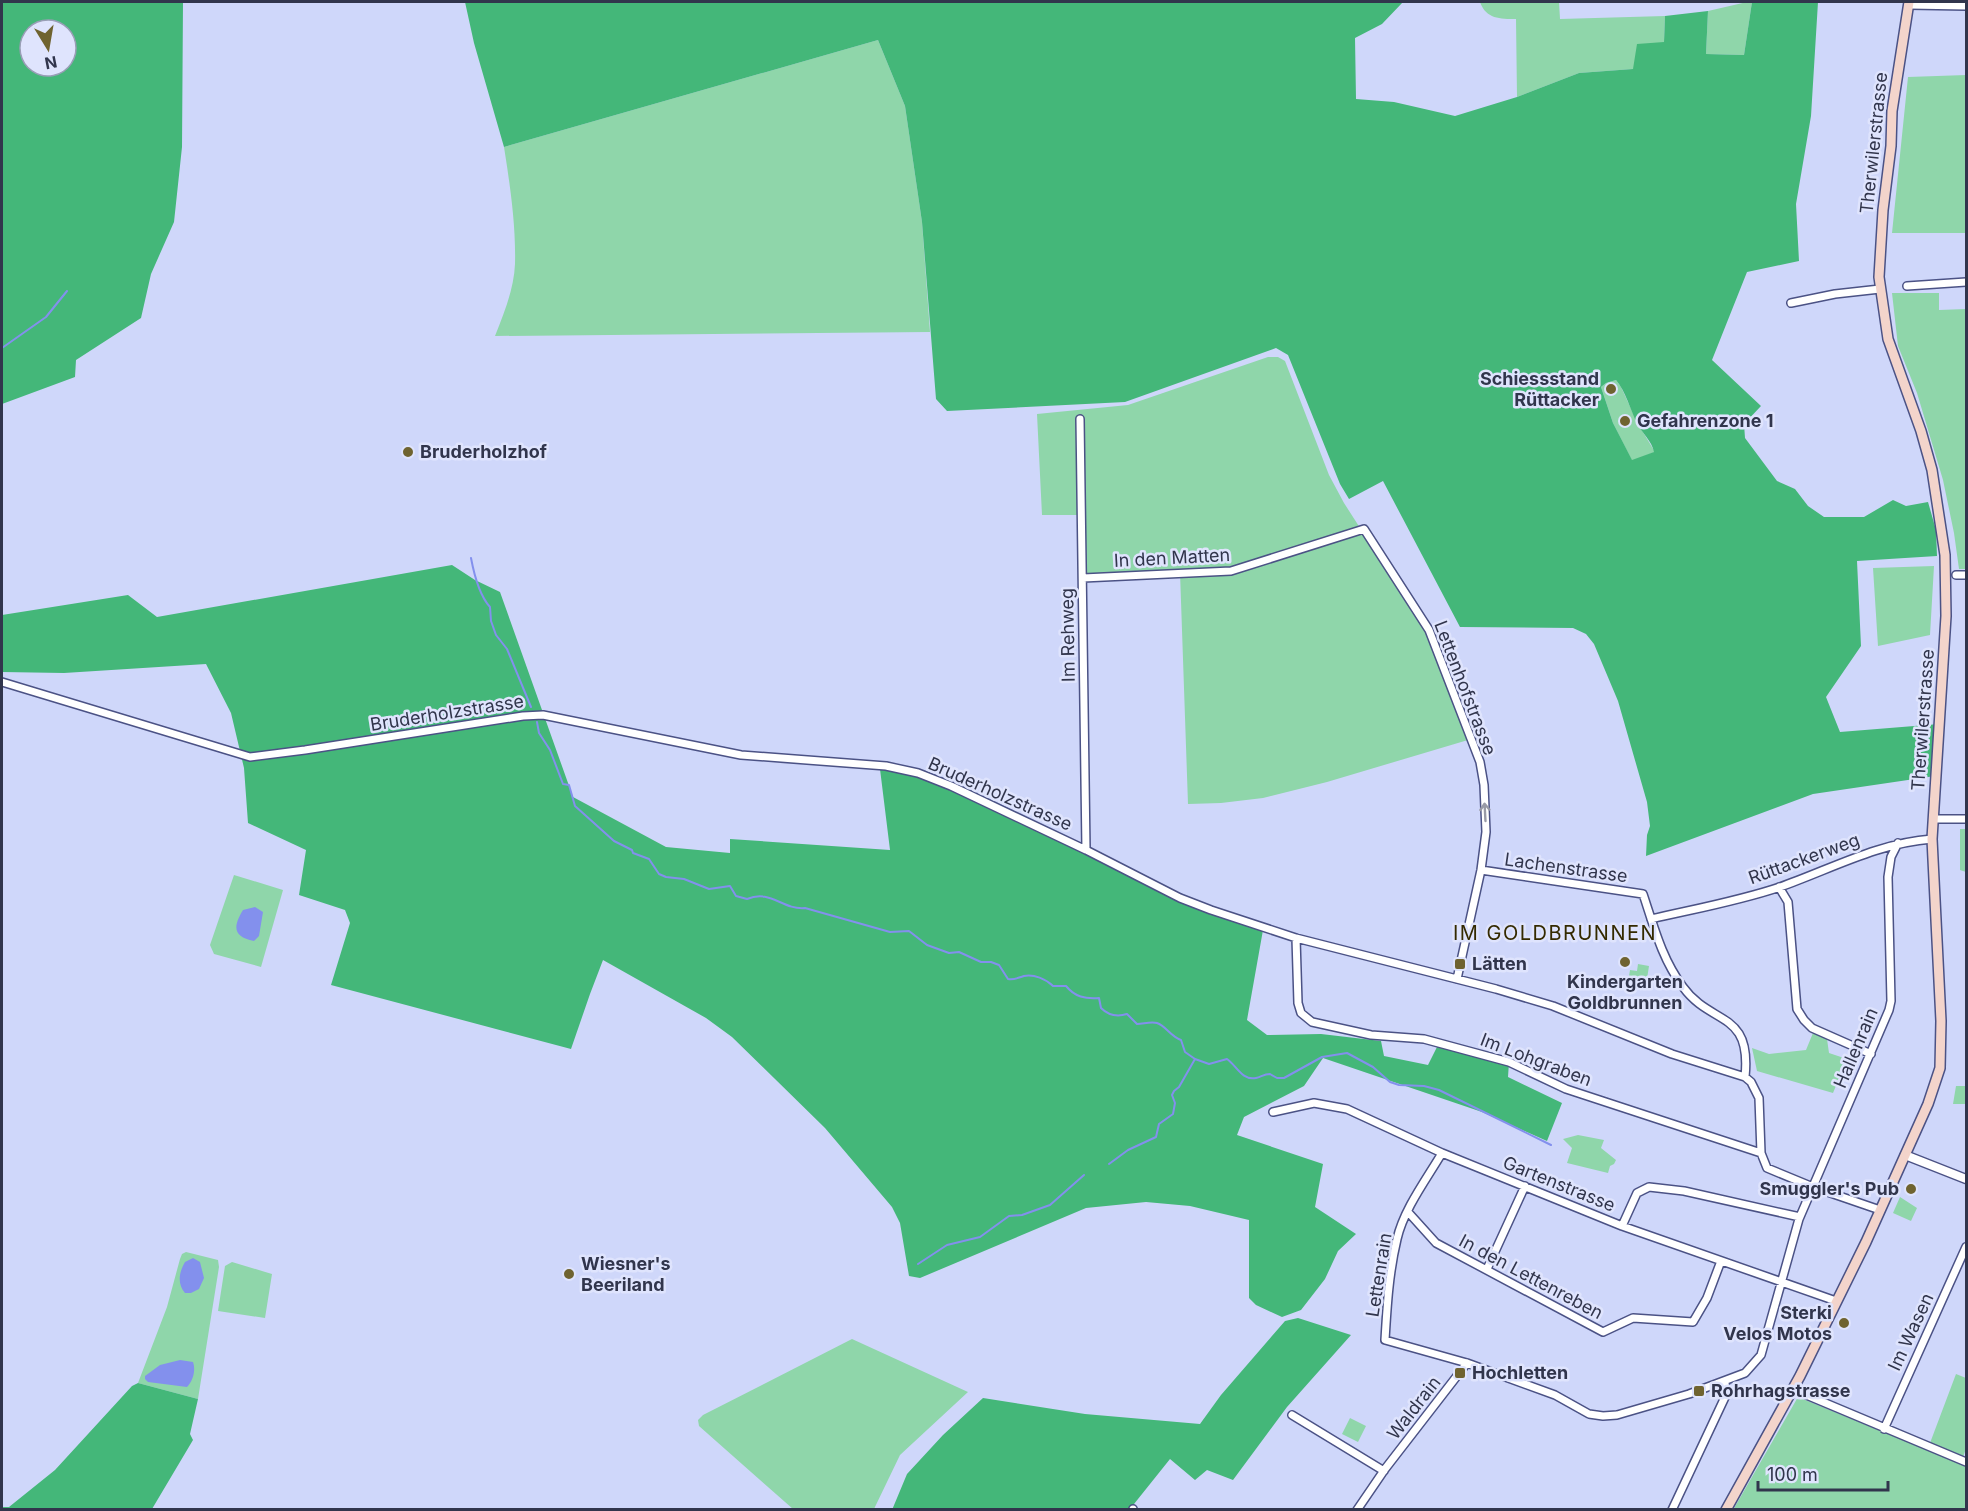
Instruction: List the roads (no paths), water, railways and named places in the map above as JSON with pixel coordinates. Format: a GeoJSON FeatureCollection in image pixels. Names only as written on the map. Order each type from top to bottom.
{"type":"FeatureCollection","features":[{"type":"Feature","properties":{"kind":"main road","name":"Therwilerstrasse"},"geometry":{"type":"LineString","coordinates":[[1726,1509],[1792,1389],[1880,1210],[1935,1087],[1941,1057],[1941,1012],[1932,838],[1946,616],[1944,538],[1932,470],[1888,339],[1880,289],[1881,233],[1891,146],[1892,111],[1909,3]]}},
{"type":"Feature","properties":{"kind":"street"},"geometry":{"type":"LineString","coordinates":[[1909,3],[1966,6]]}},
{"type":"Feature","properties":{"kind":"street"},"geometry":{"type":"LineString","coordinates":[[1907,286],[1966,282]]}},
{"type":"Feature","properties":{"kind":"street"},"geometry":{"type":"LineString","coordinates":[[1791,303],[1835,294],[1880,289]]}},
{"type":"Feature","properties":{"kind":"street","name":"Im Rehweg"},"geometry":{"type":"LineString","coordinates":[[1080,418],[1086,850]]}},
{"type":"Feature","properties":{"kind":"street","name":"In den Matten"},"geometry":{"type":"LineString","coordinates":[[1083,578],[1231,572],[1364,529]]}},
{"type":"Feature","properties":{"kind":"street","name":"Lettenhofstrasse"},"geometry":{"type":"LineString","coordinates":[[1364,529],[1429,630],[1480,762],[1484,785],[1486,832],[1481,870],[1457,979]]}},
{"type":"Feature","properties":{"kind":"street"},"geometry":{"type":"LineString","coordinates":[[1956,575],[1966,575]]}},
{"type":"Feature","properties":{"kind":"street","name":"Bruderholzstrasse"},"geometry":{"type":"LineString","coordinates":[[2,682],[250,757],[523,716],[543,715],[741,755],[886,766],[918,773],[951,786],[1086,850],[1180,898],[1296,938],[1553,1006],[1672,1054],[1746,1077]]}},
{"type":"Feature","properties":{"kind":"street"},"geometry":{"type":"LineString","coordinates":[[1933,819],[1966,819]]}},
{"type":"Feature","properties":{"kind":"street","name":"Rüttackerweg"},"geometry":{"type":"LineString","coordinates":[[1651,919],[1779,887],[1876,849],[1932,838]]}},
{"type":"Feature","properties":{"kind":"street","name":"Hallenrain"},"geometry":{"type":"LineString","coordinates":[[1385,1340],[1467,1363],[1555,1395],[1589,1414],[1603,1416],[1617,1415],[1725,1382],[1745,1373],[1761,1355],[1800,1217],[1885,1022],[1891,1001],[1888,877],[1891,857],[1898,843]]}},
{"type":"Feature","properties":{"kind":"street","name":"Lachenstrasse"},"geometry":{"type":"LineString","coordinates":[[1481,870],[1643,894],[1661,949],[1684,989],[1699,1004],[1729,1021],[1738,1032],[1746,1059],[1746,1077]]}},
{"type":"Feature","properties":{"kind":"street"},"geometry":{"type":"LineString","coordinates":[[1779,887],[1788,902],[1797,1010],[1812,1028],[1871,1054]]}},
{"type":"Feature","properties":{"kind":"street","name":"Im Lohgraben"},"geometry":{"type":"LineString","coordinates":[[1296,938],[1298,1003],[1301,1013],[1312,1022],[1371,1035],[1424,1040],[1509,1062],[1566,1089],[1761,1153]]}},
{"type":"Feature","properties":{"kind":"street"},"geometry":{"type":"LineString","coordinates":[[1746,1077],[1755,1087],[1760,1098],[1761,1153],[1764,1165],[1771,1172],[1880,1210]]}},
{"type":"Feature","properties":{"kind":"street","name":"Gartenstrasse"},"geometry":{"type":"LineString","coordinates":[[1273,1112],[1314,1103],[1347,1109],[1442,1154],[1622,1226],[1836,1301]]}},
{"type":"Feature","properties":{"kind":"street","name":"Lettenrain"},"geometry":{"type":"LineString","coordinates":[[1385,1340],[1389,1284],[1397,1237],[1408,1212],[1442,1154]]}},
{"type":"Feature","properties":{"kind":"street"},"geometry":{"type":"LineString","coordinates":[[1905,1155],[1966,1179]]}},
{"type":"Feature","properties":{"kind":"street"},"geometry":{"type":"LineString","coordinates":[[1487,1269],[1525,1186]]}},
{"type":"Feature","properties":{"kind":"street"},"geometry":{"type":"LineString","coordinates":[[1622,1226],[1637,1193],[1649,1187],[1684,1191],[1800,1217]]}},
{"type":"Feature","properties":{"kind":"street","name":"In den Lettenreben"},"geometry":{"type":"LineString","coordinates":[[1408,1212],[1436,1243],[1603,1332],[1633,1317],[1693,1322],[1707,1298],[1721,1261]]}},
{"type":"Feature","properties":{"kind":"street","name":"Im Wasen"},"geometry":{"type":"LineString","coordinates":[[1884,1429],[1966,1247]]}},
{"type":"Feature","properties":{"kind":"street","name":"Waldrain"},"geometry":{"type":"LineString","coordinates":[[1357,1509],[1467,1363]]}},
{"type":"Feature","properties":{"kind":"street"},"geometry":{"type":"LineString","coordinates":[[1672,1509],[1726,1395],[1725,1382]]}},
{"type":"Feature","properties":{"kind":"street"},"geometry":{"type":"LineString","coordinates":[[1792,1389],[1966,1461]]}},
{"type":"Feature","properties":{"kind":"street"},"geometry":{"type":"LineString","coordinates":[[1292,1415],[1384,1471]]}},
{"type":"Feature","properties":{"kind":"water"},"geometry":{"type":"Polygon","coordinates":[[[255,907],[263,912],[259,936],[254,941],[242,937],[236,927],[243,910],[255,907]]]}},
{"type":"Feature","properties":{"kind":"water"},"geometry":{"type":"Polygon","coordinates":[[[193,1258],[200,1262],[204,1278],[199,1289],[185,1293],[181,1286],[180,1274],[185,1262],[193,1258]]]}},
{"type":"Feature","properties":{"kind":"water"},"geometry":{"type":"Polygon","coordinates":[[[180,1360],[193,1362],[194,1365],[191,1382],[187,1387],[148,1382],[145,1379],[145,1376],[160,1365],[180,1360]]]}},
{"type":"Feature","properties":{"kind":"waterway"},"geometry":{"type":"LineString","coordinates":[[2,348],[46,317],[67,291]]}},
{"type":"Feature","properties":{"kind":"waterway"},"geometry":{"type":"LineString","coordinates":[[471,558],[480,590],[490,607],[491,621],[496,635],[507,649],[531,707]]}},
{"type":"Feature","properties":{"kind":"waterway"},"geometry":{"type":"LineString","coordinates":[[537,722],[539,733],[550,750],[563,784],[569,785],[575,806],[614,841],[632,850],[633,853],[649,859],[659,874],[666,877],[684,879],[709,889],[730,886],[736,896],[747,899],[763,896],[797,908],[805,908],[890,932],[909,931],[927,945],[949,953],[959,952],[981,962],[999,965],[1008,979],[1036,976],[1053,986],[1066,986],[1073,993],[1081,996],[1099,998],[1101,1008],[1107,1013],[1116,1016],[1127,1014],[1137,1024],[1152,1022],[1160,1024],[1181,1040],[1185,1052],[1195,1059],[1209,1064],[1227,1059],[1247,1077],[1256,1078],[1270,1074],[1277,1078],[1284,1078],[1322,1057],[1347,1053],[1373,1067],[1390,1082],[1439,1090],[1551,1145]]}},
{"type":"Feature","properties":{"kind":"waterway"},"geometry":{"type":"LineString","coordinates":[[1109,1164],[1128,1150],[1156,1137],[1159,1124],[1173,1114],[1175,1103],[1172,1095],[1195,1059]]}},
{"type":"Feature","properties":{"kind":"waterway"},"geometry":{"type":"LineString","coordinates":[[918,1264],[947,1245],[980,1237],[1009,1216],[1022,1215],[1050,1205],[1084,1175]]}},
{"type":"Feature","properties":{"kind":"place","name":"Schiessstand Rüttacker"},"geometry":{"type":"Point","coordinates":[1611,389]}},
{"type":"Feature","properties":{"kind":"place","name":"Gefahrenzone 1"},"geometry":{"type":"Point","coordinates":[1625,421]}},
{"type":"Feature","properties":{"kind":"place","name":"Bruderholzhof"},"geometry":{"type":"Point","coordinates":[408,452]}},
{"type":"Feature","properties":{"kind":"place","name":"Kindergarten Goldbrunnen"},"geometry":{"type":"Point","coordinates":[1625,962]}},
{"type":"Feature","properties":{"kind":"place","name":"Lätten"},"geometry":{"type":"Point","coordinates":[1460,964]}},
{"type":"Feature","properties":{"kind":"place","name":"Smuggler's Pub"},"geometry":{"type":"Point","coordinates":[1911,1189]}},
{"type":"Feature","properties":{"kind":"place","name":"Wiesner's Beeriland"},"geometry":{"type":"Point","coordinates":[569,1274]}},
{"type":"Feature","properties":{"kind":"place","name":"Sterki Velos Motos"},"geometry":{"type":"Point","coordinates":[1844,1323]}},
{"type":"Feature","properties":{"kind":"place","name":"Hochletten"},"geometry":{"type":"Point","coordinates":[1460,1373]}},
{"type":"Feature","properties":{"kind":"place","name":"Rohrhagstrasse"},"geometry":{"type":"Point","coordinates":[1699,1391]}},
{"type":"Feature","properties":{"kind":"district","name":"IM GOLDBRUNNEN"},"geometry":{"type":"Point","coordinates":[1555,933]}}]}
